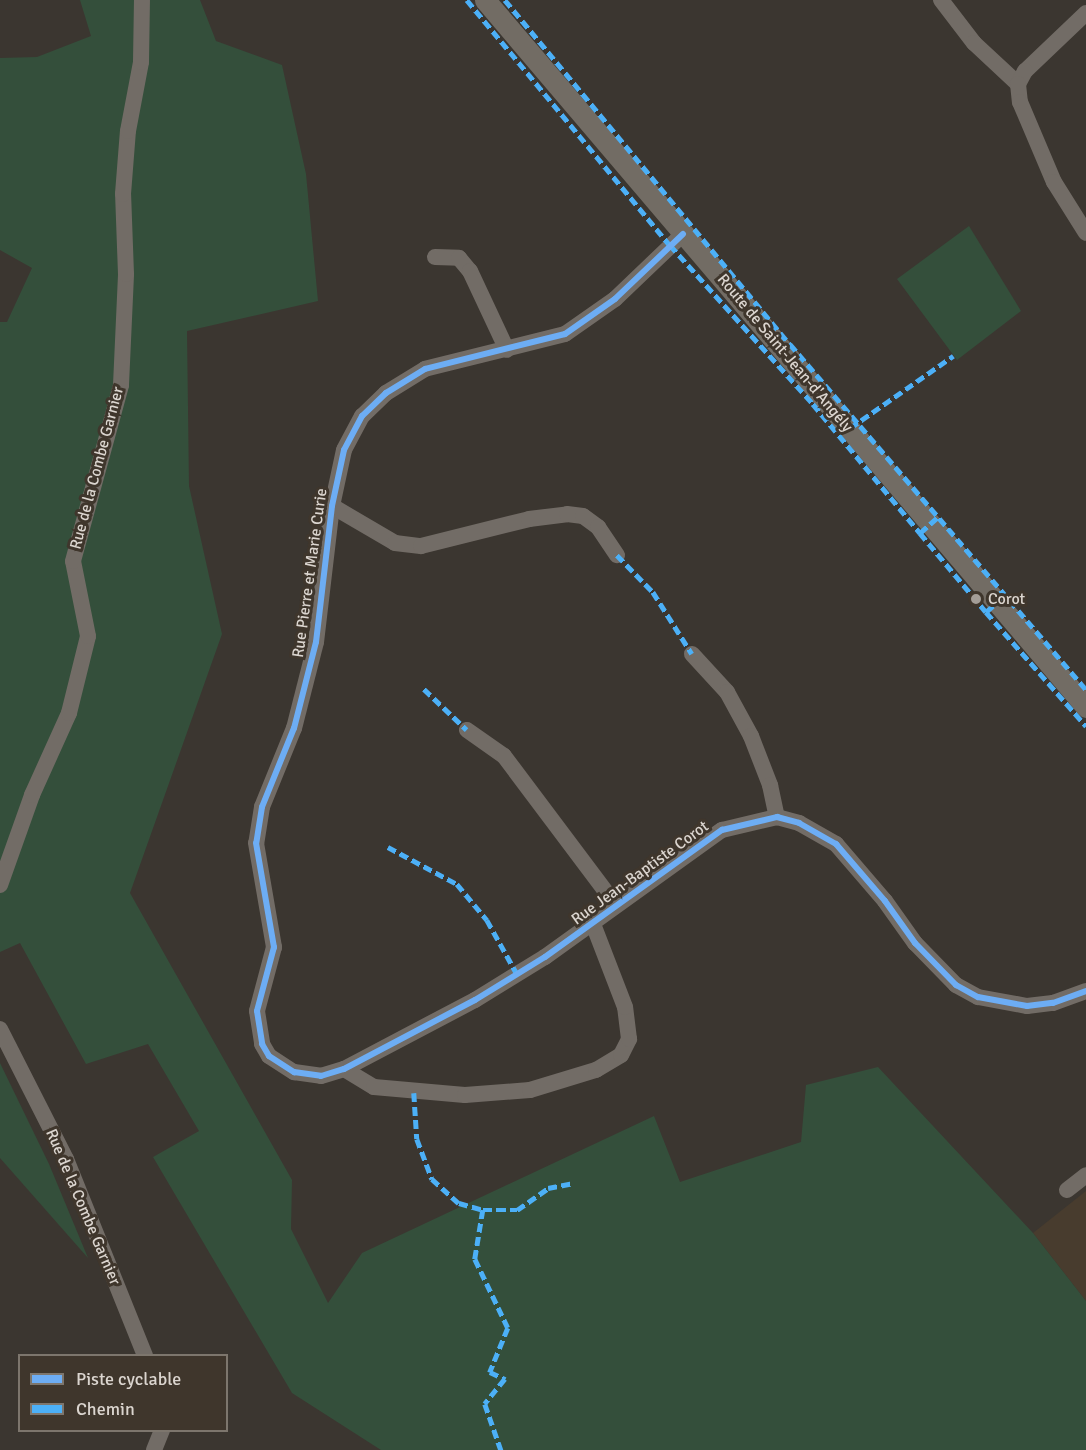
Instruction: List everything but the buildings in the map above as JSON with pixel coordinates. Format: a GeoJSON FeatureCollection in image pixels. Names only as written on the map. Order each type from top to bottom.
{"type":"FeatureCollection","features":[{"type":"Feature","properties":{"kind":"main road","name":"Route de Saint-Jean-d'Angély"},"geometry":{"type":"LineString","coordinates":[[485,0],[1086,707]]}},
{"type":"Feature","properties":{"kind":"street","name":"Rue de la Combe Garnier"},"geometry":{"type":"LineString","coordinates":[[0,885],[32,795],[69,713],[88,636],[73,561],[121,385],[126,274],[123,194],[128,131],[141,62],[142,0]]}},
{"type":"Feature","properties":{"kind":"street"},"geometry":{"type":"LineString","coordinates":[[941,0],[974,43],[1018,84]]}},
{"type":"Feature","properties":{"kind":"street"},"geometry":{"type":"LineString","coordinates":[[1086,12],[1025,71],[1018,84],[1020,102],[1054,182],[1086,233]]}},
{"type":"Feature","properties":{"kind":"street","name":"Rue Pierre et Marie Curie"},"geometry":{"type":"LineString","coordinates":[[259,1034],[257,1011],[274,947],[256,843],[262,807],[294,728],[316,642],[332,506],[344,450],[362,416],[386,393],[425,369],[549,341],[590,319],[683,234]]}},
{"type":"Feature","properties":{"kind":"street"},"geometry":{"type":"LineString","coordinates":[[435,257],[459,258],[471,271],[507,350]]}},
{"type":"Feature","properties":{"kind":"street"},"geometry":{"type":"LineString","coordinates":[[332,506],[395,543],[421,546],[529,519],[567,514],[583,516],[598,527],[617,555]]}},
{"type":"Feature","properties":{"kind":"street"},"geometry":{"type":"LineString","coordinates":[[692,654],[727,692],[751,736],[770,785],[777,817],[800,823],[836,844],[885,901],[915,943],[956,985],[978,997],[1027,1006],[1053,1003],[1086,992]]}},
{"type":"Feature","properties":{"kind":"street"},"geometry":{"type":"LineString","coordinates":[[467,730],[504,756],[615,904]]}},
{"type":"Feature","properties":{"kind":"street","name":"Rue Jean-Baptiste Corot"},"geometry":{"type":"LineString","coordinates":[[259,1034],[269,1056],[294,1072],[321,1076],[344,1069],[475,1000],[593,924],[615,904],[722,830],[777,817]]}},
{"type":"Feature","properties":{"kind":"street"},"geometry":{"type":"LineString","coordinates":[[344,1069],[374,1087],[465,1095],[530,1090],[596,1070],[621,1055],[629,1038],[625,1007],[593,924]]}},
{"type":"Feature","properties":{"kind":"street","name":"Rue de la Combe Garnier"},"geometry":{"type":"LineString","coordinates":[[0,1029],[66,1159],[144,1354]]}},
{"type":"Feature","properties":{"kind":"street"},"geometry":{"type":"LineString","coordinates":[[1067,1190],[1086,1175]]}},
{"type":"Feature","properties":{"kind":"street"},"geometry":{"type":"LineString","coordinates":[[154,1450],[162,1432]]}},
{"type":"Feature","properties":{"kind":"shaded area"},"geometry":{"type":"Polygon","coordinates":[[[1086,1191],[1086,1301],[1033,1233],[1086,1191]]]}},
{"type":"Feature","properties":{"kind":"green space"},"geometry":{"type":"Polygon","coordinates":[[[80,0],[200,0],[216,41],[282,65],[306,174],[318,301],[187,331],[189,486],[222,634],[130,893],[292,1180],[291,1229],[328,1303],[362,1253],[654,1116],[680,1182],[801,1142],[806,1085],[878,1067],[1033,1233],[1086,1301],[1086,1450],[381,1450],[292,1393],[153,1157],[199,1131],[148,1044],[86,1064],[20,943],[0,952],[0,322],[7,322],[32,268],[0,250],[0,58],[37,57],[91,36],[80,0]]]}},
{"type":"Feature","properties":{"kind":"green space"},"geometry":{"type":"Polygon","coordinates":[[[969,226],[1021,311],[957,360],[897,279],[969,226]]]}},
{"type":"Feature","properties":{"kind":"green space"},"geometry":{"type":"Polygon","coordinates":[[[0,1063],[49,1164],[88,1258],[0,1158],[0,1063]]]}},
{"type":"Feature","properties":{"kind":"marked path"},"geometry":{"type":"LineString","coordinates":[[467,0],[670,245],[813,404],[920,533],[938,517]]}},
{"type":"Feature","properties":{"kind":"marked path"},"geometry":{"type":"LineString","coordinates":[[505,0],[790,344],[1086,689]]}},
{"type":"Feature","properties":{"kind":"marked path"},"geometry":{"type":"LineString","coordinates":[[850,428],[953,356]]}},
{"type":"Feature","properties":{"kind":"marked path"},"geometry":{"type":"LineString","coordinates":[[920,533],[986,612],[1005,595]]}},
{"type":"Feature","properties":{"kind":"marked path"},"geometry":{"type":"LineString","coordinates":[[617,555],[653,592],[692,654]]}},
{"type":"Feature","properties":{"kind":"marked path"},"geometry":{"type":"LineString","coordinates":[[986,612],[1086,726]]}},
{"type":"Feature","properties":{"kind":"marked path"},"geometry":{"type":"LineString","coordinates":[[424,689],[467,730]]}},
{"type":"Feature","properties":{"kind":"marked path"},"geometry":{"type":"LineString","coordinates":[[388,847],[457,884],[487,920],[517,974]]}},
{"type":"Feature","properties":{"kind":"marked path"},"geometry":{"type":"LineString","coordinates":[[414,1093],[417,1139],[432,1179],[459,1203],[483,1210],[475,1259],[508,1328],[490,1372],[505,1379],[485,1404],[501,1450]]}},
{"type":"Feature","properties":{"kind":"marked path"},"geometry":{"type":"LineString","coordinates":[[483,1210],[517,1210],[548,1188],[573,1183]]}},
{"type":"Feature","properties":{"kind":"cycle path"},"geometry":{"type":"LineString","coordinates":[[683,234],[615,299],[565,334],[425,369],[386,393],[362,416],[344,450],[332,506],[316,642],[294,728],[262,807],[256,843],[274,947],[257,1011],[262,1044],[269,1056],[294,1072],[321,1076],[344,1069],[475,1000],[545,957],[722,830],[777,817],[799,823],[836,844],[885,901],[915,943],[956,985],[978,997],[1027,1006],[1053,1003],[1086,991]]}},
{"type":"Feature","properties":{"kind":"place","name":"Corot"},"geometry":{"type":"Point","coordinates":[976,599]}}]}
